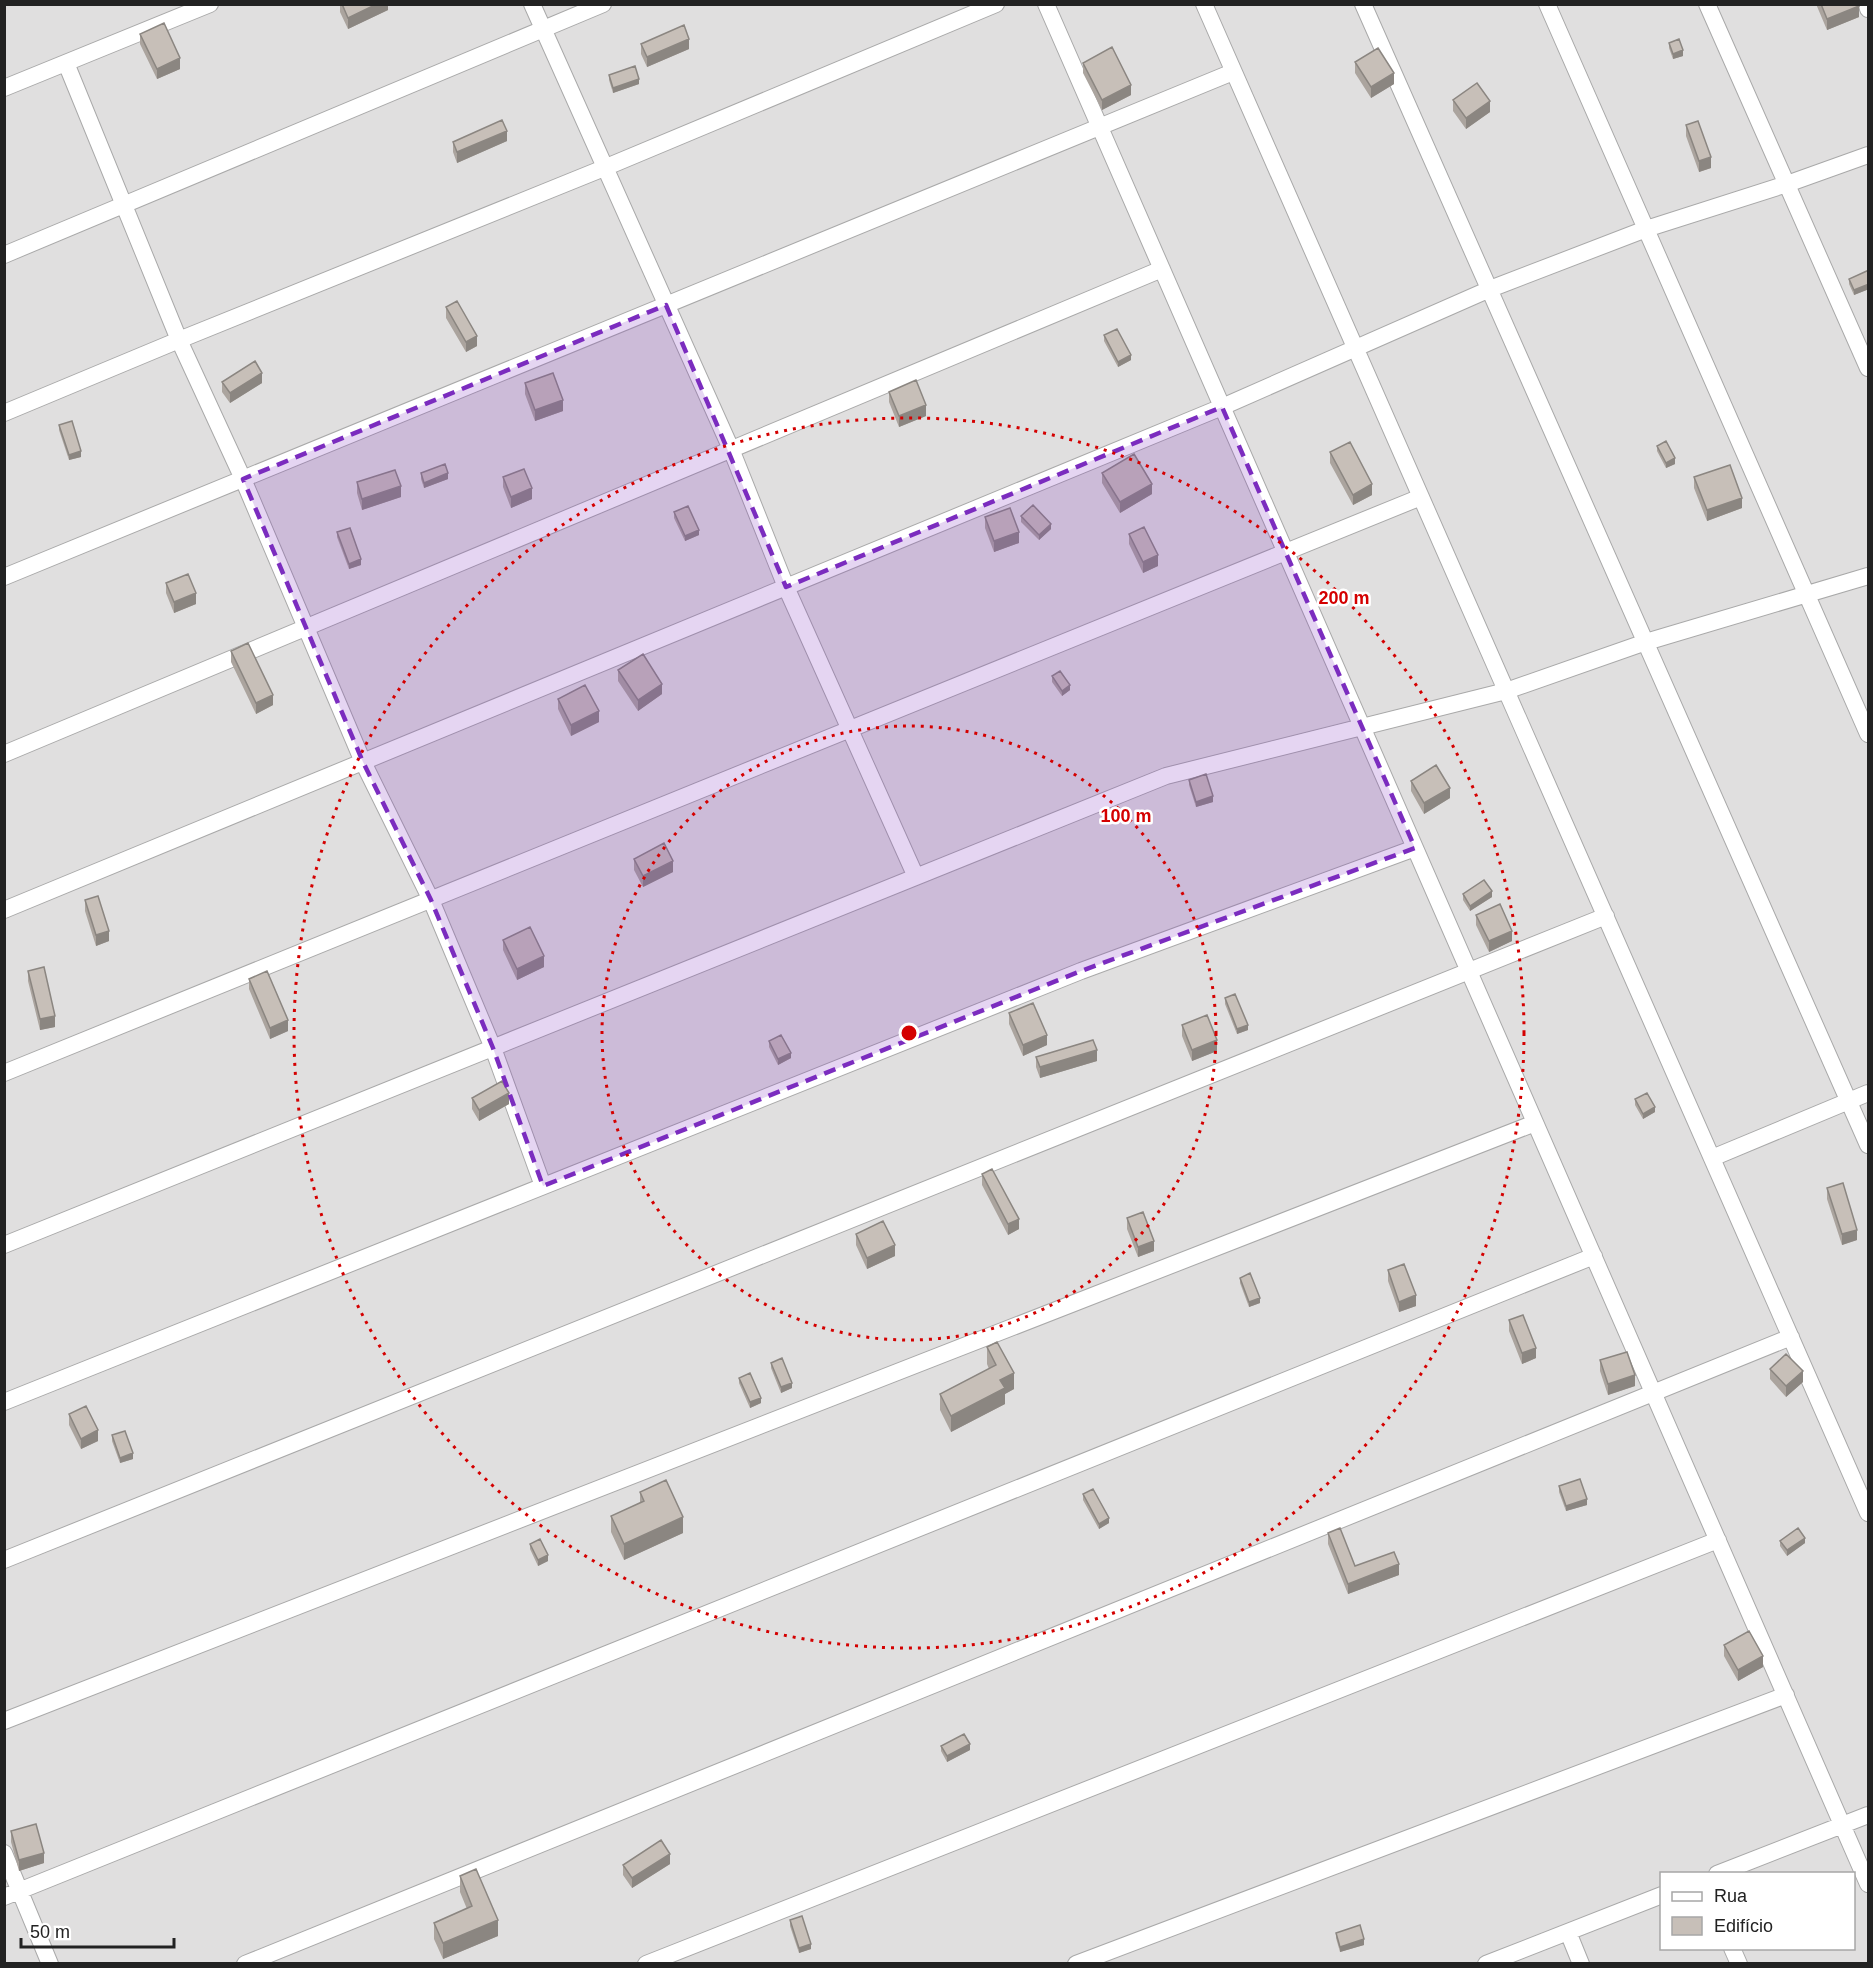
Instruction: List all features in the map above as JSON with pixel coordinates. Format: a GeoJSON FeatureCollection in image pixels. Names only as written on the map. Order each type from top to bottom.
{"type":"FeatureCollection","features":[{"type":"Feature","properties":{"kind":"street"},"geometry":{"type":"LineString","coordinates":[[4,88],[210,4]]}},
{"type":"Feature","properties":{"kind":"street"},"geometry":{"type":"LineString","coordinates":[[532,4],[731,449],[786,587],[916,877]]}},
{"type":"Feature","properties":{"kind":"street"},"geometry":{"type":"LineString","coordinates":[[4,255],[603,4]]}},
{"type":"Feature","properties":{"kind":"street"},"geometry":{"type":"LineString","coordinates":[[4,414],[179,340],[604,168],[996,4]]}},
{"type":"Feature","properties":{"kind":"street"},"geometry":{"type":"LineString","coordinates":[[1046,4],[1869,1884]]}},
{"type":"Feature","properties":{"kind":"street"},"geometry":{"type":"LineString","coordinates":[[1204,4],[1869,1513]]}},
{"type":"Feature","properties":{"kind":"street"},"geometry":{"type":"LineString","coordinates":[[1363,4],[1869,1144]]}},
{"type":"Feature","properties":{"kind":"street"},"geometry":{"type":"LineString","coordinates":[[1547,4],[1869,735]]}},
{"type":"Feature","properties":{"kind":"street"},"geometry":{"type":"LineString","coordinates":[[1707,4],[1869,368]]}},
{"type":"Feature","properties":{"kind":"street"},"geometry":{"type":"LineString","coordinates":[[66,63],[179,340],[243,479],[363,762],[431,900],[493,1048],[543,1186]]}},
{"type":"Feature","properties":{"kind":"street"},"geometry":{"type":"LineString","coordinates":[[4,577],[1233,72]]}},
{"type":"Feature","properties":{"kind":"street"},"geometry":{"type":"LineString","coordinates":[[4,910],[1222,407],[1490,289],[1646,229],[1869,155]]}},
{"type":"Feature","properties":{"kind":"street"},"geometry":{"type":"LineString","coordinates":[[4,754],[1162,269]]}},
{"type":"Feature","properties":{"kind":"street"},"geometry":{"type":"LineString","coordinates":[[4,1073],[1421,497]]}},
{"type":"Feature","properties":{"kind":"street"},"geometry":{"type":"LineString","coordinates":[[4,1245],[1166,776],[1506,691],[1646,642],[1869,576]]}},
{"type":"Feature","properties":{"kind":"street"},"geometry":{"type":"LineString","coordinates":[[4,1402],[1081,971],[1415,848]]}},
{"type":"Feature","properties":{"kind":"street"},"geometry":{"type":"LineString","coordinates":[[4,1560],[1606,916]]}},
{"type":"Feature","properties":{"kind":"street"},"geometry":{"type":"LineString","coordinates":[[1712,1158],[1869,1093]]}},
{"type":"Feature","properties":{"kind":"street"},"geometry":{"type":"LineString","coordinates":[[4,1721],[1535,1123]]}},
{"type":"Feature","properties":{"kind":"street"},"geometry":{"type":"LineString","coordinates":[[12,1894],[1594,1256]]}},
{"type":"Feature","properties":{"kind":"street"},"geometry":{"type":"LineString","coordinates":[[245,1964],[1791,1337]]}},
{"type":"Feature","properties":{"kind":"street"},"geometry":{"type":"LineString","coordinates":[[646,1964],[1718,1540]]}},
{"type":"Feature","properties":{"kind":"street"},"geometry":{"type":"LineString","coordinates":[[1076,1964],[1786,1695]]}},
{"type":"Feature","properties":{"kind":"street"},"geometry":{"type":"LineString","coordinates":[[1722,1872],[1869,1815]]}},
{"type":"Feature","properties":{"kind":"street"},"geometry":{"type":"LineString","coordinates":[[4,1853],[12,1894],[50,1964]]}},
{"type":"Feature","properties":{"kind":"street"},"geometry":{"type":"LineString","coordinates":[[1486,1964],[1660,1896]]}},
{"type":"Feature","properties":{"kind":"street"},"geometry":{"type":"LineString","coordinates":[[1568,1932],[1581,1964]]}},
{"type":"Feature","properties":{"kind":"street"},"geometry":{"type":"LineString","coordinates":[[1733,1950],[1739,1964]]}},
{"type":"Feature","properties":{"kind":"highlighted area"},"geometry":{"type":"Polygon","coordinates":[[[666,305],[786,587],[1222,407],[1415,848],[1081,971],[543,1186],[493,1048],[431,900],[363,762],[243,479],[666,305]]]}},
{"type":"Feature","properties":{"kind":"shaded area"},"geometry":{"type":"Polygon","coordinates":[[[5,5],[1868,5],[1868,1963],[5,1964],[5,5]]]}},
{"type":"Feature","properties":{"kind":"building"},"geometry":{"type":"Polygon","coordinates":[[[342,4],[377,4],[348,18],[342,4]]]}},
{"type":"Feature","properties":{"kind":"building"},"geometry":{"type":"Polygon","coordinates":[[[1821,4],[1858,4],[1859,6],[1827,19],[1821,4]]]}},
{"type":"Feature","properties":{"kind":"building"},"geometry":{"type":"Polygon","coordinates":[[[164,23],[180,58],[157,69],[140,34],[164,23]]]}},
{"type":"Feature","properties":{"kind":"building"},"geometry":{"type":"Polygon","coordinates":[[[684,25],[689,39],[647,57],[641,44],[684,25]]]}},
{"type":"Feature","properties":{"kind":"building"},"geometry":{"type":"Polygon","coordinates":[[[1679,39],[1683,50],[1673,54],[1669,43],[1679,39]]]}},
{"type":"Feature","properties":{"kind":"building"},"geometry":{"type":"Polygon","coordinates":[[[1112,47],[1131,85],[1102,100],[1083,63],[1112,47]]]}},
{"type":"Feature","properties":{"kind":"building"},"geometry":{"type":"Polygon","coordinates":[[[1378,48],[1394,73],[1371,87],[1355,62],[1378,48]]]}},
{"type":"Feature","properties":{"kind":"building"},"geometry":{"type":"Polygon","coordinates":[[[635,66],[639,79],[613,88],[609,75],[635,66]]]}},
{"type":"Feature","properties":{"kind":"building"},"geometry":{"type":"Polygon","coordinates":[[[1477,83],[1490,101],[1466,118],[1453,100],[1477,83]]]}},
{"type":"Feature","properties":{"kind":"building"},"geometry":{"type":"Polygon","coordinates":[[[502,120],[507,131],[457,152],[453,142],[502,120]]]}},
{"type":"Feature","properties":{"kind":"building"},"geometry":{"type":"Polygon","coordinates":[[[1698,121],[1711,157],[1699,161],[1686,125],[1698,121]]]}},
{"type":"Feature","properties":{"kind":"building"},"geometry":{"type":"Polygon","coordinates":[[[1869,270],[1869,284],[1854,290],[1849,279],[1869,270]]]}},
{"type":"Feature","properties":{"kind":"building"},"geometry":{"type":"Polygon","coordinates":[[[457,301],[477,336],[466,342],[446,307],[457,301]]]}},
{"type":"Feature","properties":{"kind":"building"},"geometry":{"type":"Polygon","coordinates":[[[1117,329],[1131,355],[1118,362],[1104,335],[1117,329]]]}},
{"type":"Feature","properties":{"kind":"building"},"geometry":{"type":"Polygon","coordinates":[[[255,361],[262,373],[230,393],[222,382],[255,361]]]}},
{"type":"Feature","properties":{"kind":"building"},"geometry":{"type":"Polygon","coordinates":[[[553,373],[563,400],[535,410],[525,383],[553,373]]]}},
{"type":"Feature","properties":{"kind":"building"},"geometry":{"type":"Polygon","coordinates":[[[916,380],[926,405],[899,416],[889,392],[916,380]]]}},
{"type":"Feature","properties":{"kind":"building"},"geometry":{"type":"Polygon","coordinates":[[[72,421],[81,451],[69,455],[59,425],[72,421]]]}},
{"type":"Feature","properties":{"kind":"building"},"geometry":{"type":"Polygon","coordinates":[[[1666,441],[1675,458],[1666,463],[1657,446],[1666,441]]]}},
{"type":"Feature","properties":{"kind":"building"},"geometry":{"type":"Polygon","coordinates":[[[1350,442],[1372,484],[1353,495],[1330,452],[1350,442]]]}},
{"type":"Feature","properties":{"kind":"building"},"geometry":{"type":"Polygon","coordinates":[[[1134,454],[1152,484],[1120,502],[1102,473],[1134,454]]]}},
{"type":"Feature","properties":{"kind":"building"},"geometry":{"type":"Polygon","coordinates":[[[445,464],[448,473],[424,483],[421,473],[445,464]]]}},
{"type":"Feature","properties":{"kind":"building"},"geometry":{"type":"Polygon","coordinates":[[[1730,465],[1742,498],[1707,510],[1694,477],[1730,465]]]}},
{"type":"Feature","properties":{"kind":"building"},"geometry":{"type":"Polygon","coordinates":[[[524,469],[532,488],[511,497],[503,477],[524,469]]]}},
{"type":"Feature","properties":{"kind":"building"},"geometry":{"type":"Polygon","coordinates":[[[395,470],[401,486],[362,499],[357,482],[395,470]]]}},
{"type":"Feature","properties":{"kind":"building"},"geometry":{"type":"Polygon","coordinates":[[[1033,505],[1051,524],[1039,535],[1021,516],[1033,505]]]}},
{"type":"Feature","properties":{"kind":"building"},"geometry":{"type":"Polygon","coordinates":[[[688,506],[699,530],[685,536],[674,512],[688,506]]]}},
{"type":"Feature","properties":{"kind":"building"},"geometry":{"type":"Polygon","coordinates":[[[1010,508],[1019,532],[994,541],[985,517],[1010,508]]]}},
{"type":"Feature","properties":{"kind":"building"},"geometry":{"type":"Polygon","coordinates":[[[1144,527],[1158,555],[1143,562],[1129,534],[1144,527]]]}},
{"type":"Feature","properties":{"kind":"building"},"geometry":{"type":"Polygon","coordinates":[[[350,528],[361,559],[349,564],[337,532],[350,528]]]}},
{"type":"Feature","properties":{"kind":"building"},"geometry":{"type":"Polygon","coordinates":[[[188,574],[196,593],[174,602],[166,583],[188,574]]]}},
{"type":"Feature","properties":{"kind":"building"},"geometry":{"type":"Polygon","coordinates":[[[248,643],[273,695],[256,703],[231,651],[248,643]]]}},
{"type":"Feature","properties":{"kind":"building"},"geometry":{"type":"Polygon","coordinates":[[[643,654],[662,684],[638,700],[618,670],[643,654]]]}},
{"type":"Feature","properties":{"kind":"building"},"geometry":{"type":"Polygon","coordinates":[[[1060,671],[1070,685],[1062,691],[1052,676],[1060,671]]]}},
{"type":"Feature","properties":{"kind":"building"},"geometry":{"type":"Polygon","coordinates":[[[585,685],[599,711],[571,725],[558,699],[585,685]]]}},
{"type":"Feature","properties":{"kind":"building"},"geometry":{"type":"Polygon","coordinates":[[[1436,765],[1450,788],[1424,803],[1411,781],[1436,765]]]}},
{"type":"Feature","properties":{"kind":"building"},"geometry":{"type":"Polygon","coordinates":[[[1206,774],[1213,796],[1196,802],[1189,780],[1206,774]]]}},
{"type":"Feature","properties":{"kind":"building"},"geometry":{"type":"Polygon","coordinates":[[[664,843],[673,861],[643,876],[634,859],[664,843]]]}},
{"type":"Feature","properties":{"kind":"building"},"geometry":{"type":"Polygon","coordinates":[[[1484,880],[1492,891],[1470,906],[1463,894],[1484,880]]]}},
{"type":"Feature","properties":{"kind":"building"},"geometry":{"type":"Polygon","coordinates":[[[98,896],[109,931],[96,935],[85,900],[98,896]]]}},
{"type":"Feature","properties":{"kind":"building"},"geometry":{"type":"Polygon","coordinates":[[[1500,904],[1512,931],[1489,941],[1476,915],[1500,904]]]}},
{"type":"Feature","properties":{"kind":"building"},"geometry":{"type":"Polygon","coordinates":[[[530,927],[544,956],[517,969],[503,940],[530,927]]]}},
{"type":"Feature","properties":{"kind":"building"},"geometry":{"type":"Polygon","coordinates":[[[44,967],[55,1016],[40,1019],[28,971],[44,967]]]}},
{"type":"Feature","properties":{"kind":"building"},"geometry":{"type":"Polygon","coordinates":[[[267,971],[288,1020],[270,1028],[249,979],[267,971]]]}},
{"type":"Feature","properties":{"kind":"building"},"geometry":{"type":"Polygon","coordinates":[[[1235,994],[1248,1025],[1237,1029],[1225,998],[1235,994]]]}},
{"type":"Feature","properties":{"kind":"building"},"geometry":{"type":"Polygon","coordinates":[[[1033,1003],[1047,1035],[1023,1045],[1009,1013],[1033,1003]]]}},
{"type":"Feature","properties":{"kind":"building"},"geometry":{"type":"Polygon","coordinates":[[[1207,1015],[1217,1040],[1192,1050],[1182,1025],[1207,1015]]]}},
{"type":"Feature","properties":{"kind":"building"},"geometry":{"type":"Polygon","coordinates":[[[781,1035],[791,1053],[778,1059],[769,1041],[781,1035]]]}},
{"type":"Feature","properties":{"kind":"building"},"geometry":{"type":"Polygon","coordinates":[[[1093,1040],[1097,1050],[1040,1067],[1036,1057],[1093,1040]]]}},
{"type":"Feature","properties":{"kind":"building"},"geometry":{"type":"Polygon","coordinates":[[[502,1081],[509,1093],[479,1110],[472,1098],[502,1081]]]}},
{"type":"Feature","properties":{"kind":"building"},"geometry":{"type":"Polygon","coordinates":[[[1647,1093],[1655,1107],[1643,1114],[1635,1099],[1647,1093]]]}},
{"type":"Feature","properties":{"kind":"building"},"geometry":{"type":"Polygon","coordinates":[[[992,1169],[1019,1219],[1008,1224],[982,1174],[992,1169]]]}},
{"type":"Feature","properties":{"kind":"building"},"geometry":{"type":"Polygon","coordinates":[[[1843,1183],[1857,1230],[1842,1234],[1827,1188],[1843,1183]]]}},
{"type":"Feature","properties":{"kind":"building"},"geometry":{"type":"Polygon","coordinates":[[[1143,1212],[1154,1241],[1138,1247],[1127,1218],[1143,1212]]]}},
{"type":"Feature","properties":{"kind":"building"},"geometry":{"type":"Polygon","coordinates":[[[883,1221],[895,1245],[867,1258],[856,1234],[883,1221]]]}},
{"type":"Feature","properties":{"kind":"building"},"geometry":{"type":"Polygon","coordinates":[[[1404,1264],[1416,1295],[1399,1302],[1388,1270],[1404,1264]]]}},
{"type":"Feature","properties":{"kind":"building"},"geometry":{"type":"Polygon","coordinates":[[[1250,1273],[1260,1298],[1249,1302],[1240,1278],[1250,1273]]]}},
{"type":"Feature","properties":{"kind":"building"},"geometry":{"type":"Polygon","coordinates":[[[1523,1315],[1536,1348],[1522,1353],[1509,1320],[1523,1315]]]}},
{"type":"Feature","properties":{"kind":"building"},"geometry":{"type":"Polygon","coordinates":[[[997,1342],[1014,1373],[1000,1380],[1005,1388],[951,1416],[940,1394],[996,1365],[987,1347],[997,1342]]]}},
{"type":"Feature","properties":{"kind":"building"},"geometry":{"type":"Polygon","coordinates":[[[1627,1352],[1635,1375],[1608,1384],[1600,1360],[1627,1352]]]}},
{"type":"Feature","properties":{"kind":"building"},"geometry":{"type":"Polygon","coordinates":[[[1786,1354],[1803,1371],[1786,1386],[1770,1369],[1786,1354]]]}},
{"type":"Feature","properties":{"kind":"building"},"geometry":{"type":"Polygon","coordinates":[[[782,1358],[792,1383],[781,1387],[771,1363],[782,1358]]]}},
{"type":"Feature","properties":{"kind":"building"},"geometry":{"type":"Polygon","coordinates":[[[750,1373],[761,1398],[750,1402],[739,1378],[750,1373]]]}},
{"type":"Feature","properties":{"kind":"building"},"geometry":{"type":"Polygon","coordinates":[[[86,1406],[98,1430],[81,1439],[69,1414],[86,1406]]]}},
{"type":"Feature","properties":{"kind":"building"},"geometry":{"type":"Polygon","coordinates":[[[125,1431],[133,1453],[120,1458],[112,1435],[125,1431]]]}},
{"type":"Feature","properties":{"kind":"building"},"geometry":{"type":"Polygon","coordinates":[[[1580,1479],[1587,1499],[1566,1506],[1559,1486],[1580,1479]]]}},
{"type":"Feature","properties":{"kind":"building"},"geometry":{"type":"Polygon","coordinates":[[[666,1480],[683,1517],[624,1544],[611,1516],[644,1501],[640,1492],[666,1480]]]}},
{"type":"Feature","properties":{"kind":"building"},"geometry":{"type":"Polygon","coordinates":[[[1093,1489],[1109,1518],[1099,1524],[1083,1494],[1093,1489]]]}},
{"type":"Feature","properties":{"kind":"building"},"geometry":{"type":"Polygon","coordinates":[[[1340,1528],[1355,1566],[1394,1552],[1399,1564],[1348,1584],[1328,1533],[1340,1528]]]}},
{"type":"Feature","properties":{"kind":"building"},"geometry":{"type":"Polygon","coordinates":[[[1798,1528],[1805,1538],[1787,1550],[1780,1541],[1798,1528]]]}},
{"type":"Feature","properties":{"kind":"building"},"geometry":{"type":"Polygon","coordinates":[[[540,1539],[548,1555],[538,1560],[530,1544],[540,1539]]]}},
{"type":"Feature","properties":{"kind":"building"},"geometry":{"type":"Polygon","coordinates":[[[1749,1631],[1763,1656],[1738,1670],[1724,1645],[1749,1631]]]}},
{"type":"Feature","properties":{"kind":"building"},"geometry":{"type":"Polygon","coordinates":[[[964,1734],[970,1744],[947,1756],[941,1746],[964,1734]]]}},
{"type":"Feature","properties":{"kind":"building"},"geometry":{"type":"Polygon","coordinates":[[[36,1824],[44,1853],[19,1860],[11,1831],[36,1824]]]}},
{"type":"Feature","properties":{"kind":"building"},"geometry":{"type":"Polygon","coordinates":[[[661,1840],[670,1854],[632,1878],[623,1865],[661,1840]]]}},
{"type":"Feature","properties":{"kind":"building"},"geometry":{"type":"Polygon","coordinates":[[[476,1869],[498,1920],[443,1943],[434,1923],[472,1906],[460,1876],[476,1869]]]}},
{"type":"Feature","properties":{"kind":"building"},"geometry":{"type":"Polygon","coordinates":[[[802,1916],[811,1944],[799,1948],[790,1920],[802,1916]]]}},
{"type":"Feature","properties":{"kind":"building"},"geometry":{"type":"Polygon","coordinates":[[[1360,1925],[1364,1939],[1340,1947],[1336,1933],[1360,1925]]]}}]}
